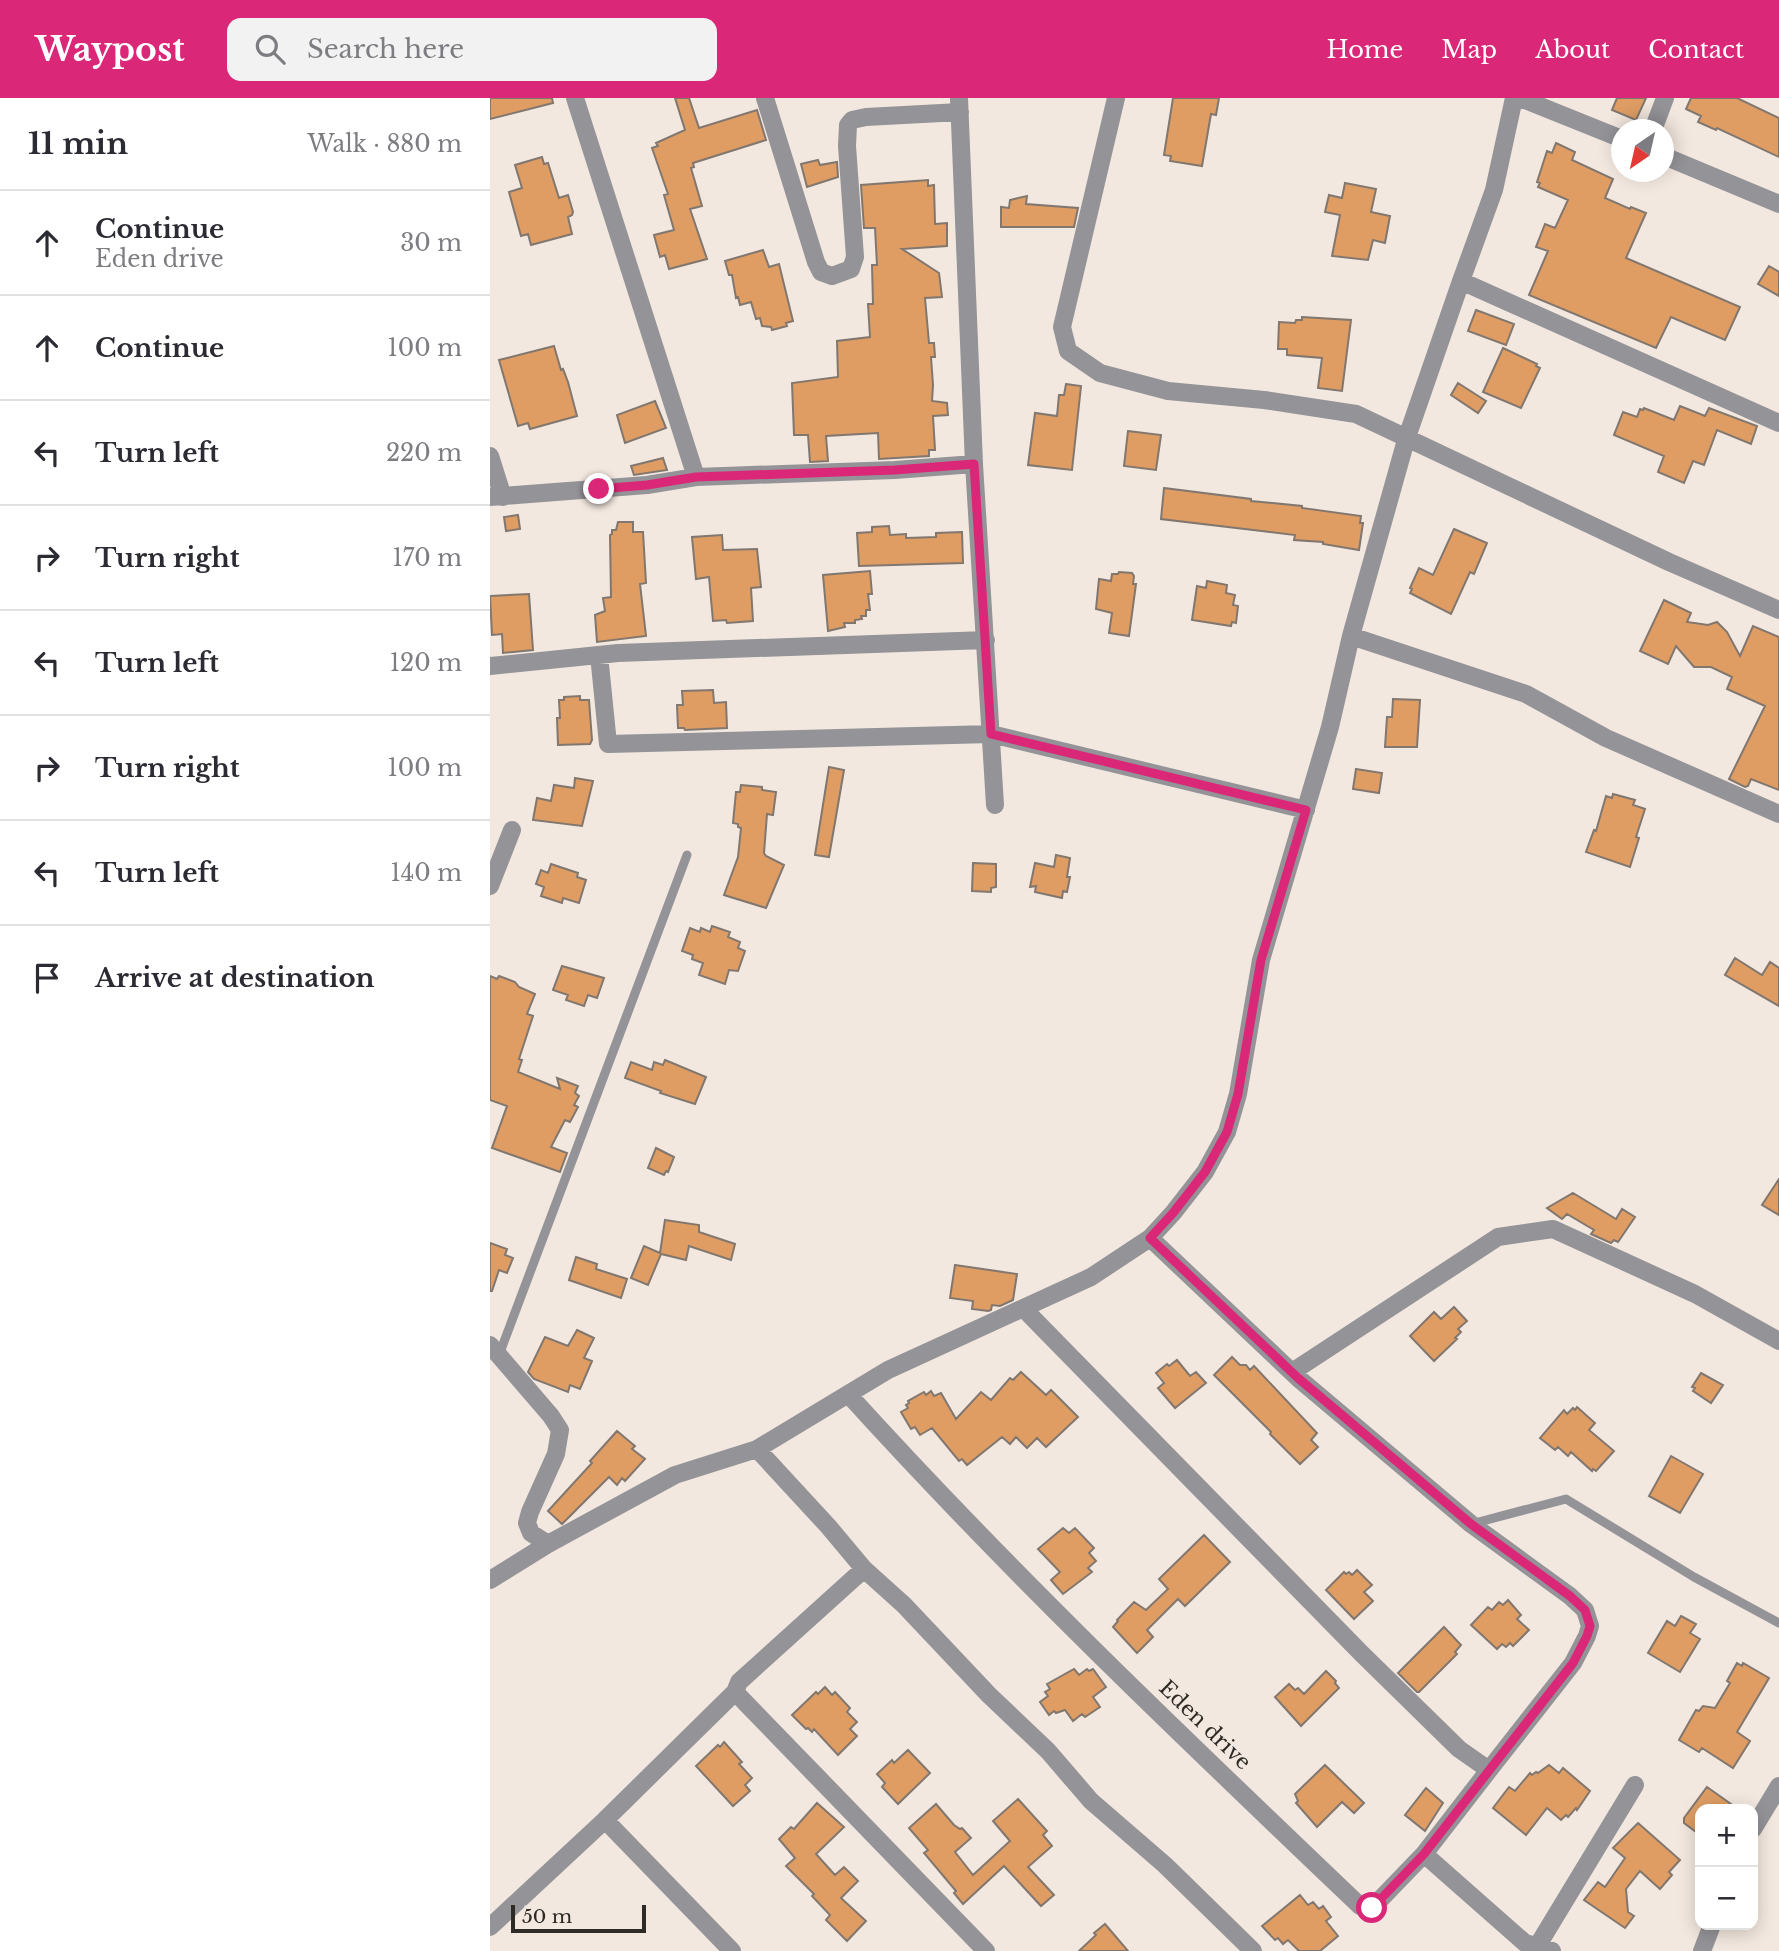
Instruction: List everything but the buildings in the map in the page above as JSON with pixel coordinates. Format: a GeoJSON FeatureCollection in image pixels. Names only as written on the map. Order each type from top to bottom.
{"type":"FeatureCollection","features":[{"type":"Feature","properties":{"kind":"street"},"geometry":{"type":"LineString","coordinates":[[575,98],[696,477]]}},
{"type":"Feature","properties":{"kind":"street"},"geometry":{"type":"LineString","coordinates":[[765,98],[816,262],[821,272],[832,276],[851,270],[855,257],[847,146],[848,125],[852,120],[866,117],[959,105],[974,464],[995,804]]}},
{"type":"Feature","properties":{"kind":"street"},"geometry":{"type":"LineString","coordinates":[[1116,98],[1062,327],[1068,351],[1100,373],[1168,391],[1264,400],[1356,414],[1406,440],[1669,562],[1779,610]]}},
{"type":"Feature","properties":{"kind":"street"},"geometry":{"type":"LineString","coordinates":[[490,1580],[548,1544],[675,1475],[757,1449],[888,1370],[1091,1277],[1150,1238],[1205,1172],[1227,1132],[1238,1094],[1261,960],[1331,727],[1351,636],[1406,440],[1494,190],[1514,98]]}},
{"type":"Feature","properties":{"kind":"street"},"geometry":{"type":"LineString","coordinates":[[1520,98],[1611,135]]}},
{"type":"Feature","properties":{"kind":"street"},"geometry":{"type":"LineString","coordinates":[[1657,119],[1665,98]]}},
{"type":"Feature","properties":{"kind":"street"},"geometry":{"type":"LineString","coordinates":[[1674,160],[1779,204]]}},
{"type":"Feature","properties":{"kind":"street"},"geometry":{"type":"LineString","coordinates":[[1461,281],[1779,424]]}},
{"type":"Feature","properties":{"kind":"street"},"geometry":{"type":"LineString","coordinates":[[490,456],[496,497],[647,485],[696,477],[895,470],[974,464]]}},
{"type":"Feature","properties":{"kind":"street"},"geometry":{"type":"LineString","coordinates":[[1351,636],[1526,695],[1606,738],[1779,814]]}},
{"type":"Feature","properties":{"kind":"street"},"geometry":{"type":"LineString","coordinates":[[490,666],[598,655],[986,640]]}},
{"type":"Feature","properties":{"kind":"street"},"geometry":{"type":"LineString","coordinates":[[598,655],[608,744],[991,734],[1306,810]]}},
{"type":"Feature","properties":{"kind":"street"},"geometry":{"type":"LineString","coordinates":[[490,886],[512,830]]}},
{"type":"Feature","properties":{"kind":"street"},"geometry":{"type":"LineString","coordinates":[[1292,1372],[1498,1237],[1553,1229],[1695,1294],[1779,1341]]}},
{"type":"Feature","properties":{"kind":"street"},"geometry":{"type":"LineString","coordinates":[[1150,1238],[1292,1372],[1471,1524],[1570,1596],[1585,1610],[1590,1626],[1573,1663],[1424,1854],[1525,1943],[1545,1948],[1635,1785]]}},
{"type":"Feature","properties":{"kind":"street"},"geometry":{"type":"LineString","coordinates":[[1023,1308],[1362,1654],[1459,1749],[1489,1770]]}},
{"type":"Feature","properties":{"kind":"street"},"geometry":{"type":"LineString","coordinates":[[495,1350],[560,1430],[556,1454],[527,1523],[531,1533],[548,1544]]}},
{"type":"Feature","properties":{"kind":"street","name":"Eden drive"},"geometry":{"type":"LineString","coordinates":[[848,1394],[1020,1576],[1360,1906],[1372,1908],[1424,1854]]}},
{"type":"Feature","properties":{"kind":"street"},"geometry":{"type":"LineString","coordinates":[[757,1449],[864,1569],[904,1605],[989,1695],[1048,1751],[1091,1801],[1165,1865],[1253,1951]]}},
{"type":"Feature","properties":{"kind":"street"},"geometry":{"type":"LineString","coordinates":[[490,1927],[605,1821],[735,1692],[739,1682],[864,1569]]}},
{"type":"Feature","properties":{"kind":"street"},"geometry":{"type":"LineString","coordinates":[[735,1692],[986,1951]]}},
{"type":"Feature","properties":{"kind":"street"},"geometry":{"type":"LineString","coordinates":[[1758,1821],[1779,1786]]}},
{"type":"Feature","properties":{"kind":"street"},"geometry":{"type":"LineString","coordinates":[[605,1821],[732,1951]]}},
{"type":"Feature","properties":{"kind":"street"},"geometry":{"type":"LineString","coordinates":[[1702,1951],[1710,1930]]}},
{"type":"Feature","properties":{"kind":"lane"},"geometry":{"type":"LineString","coordinates":[[495,1350],[687,855]]}},
{"type":"Feature","properties":{"kind":"lane"},"geometry":{"type":"LineString","coordinates":[[1471,1524],[1566,1499],[1694,1577],[1779,1623]]}},
{"type":"Feature","properties":{"kind":"route"},"geometry":{"type":"LineString","coordinates":[[599,489],[696,477],[895,470],[974,464],[991,734],[1306,810],[1261,960],[1238,1094],[1227,1132],[1205,1172],[1150,1238],[1298,1378],[1471,1524],[1570,1596],[1585,1610],[1590,1626],[1573,1663],[1424,1854],[1372,1908]]}}]}
